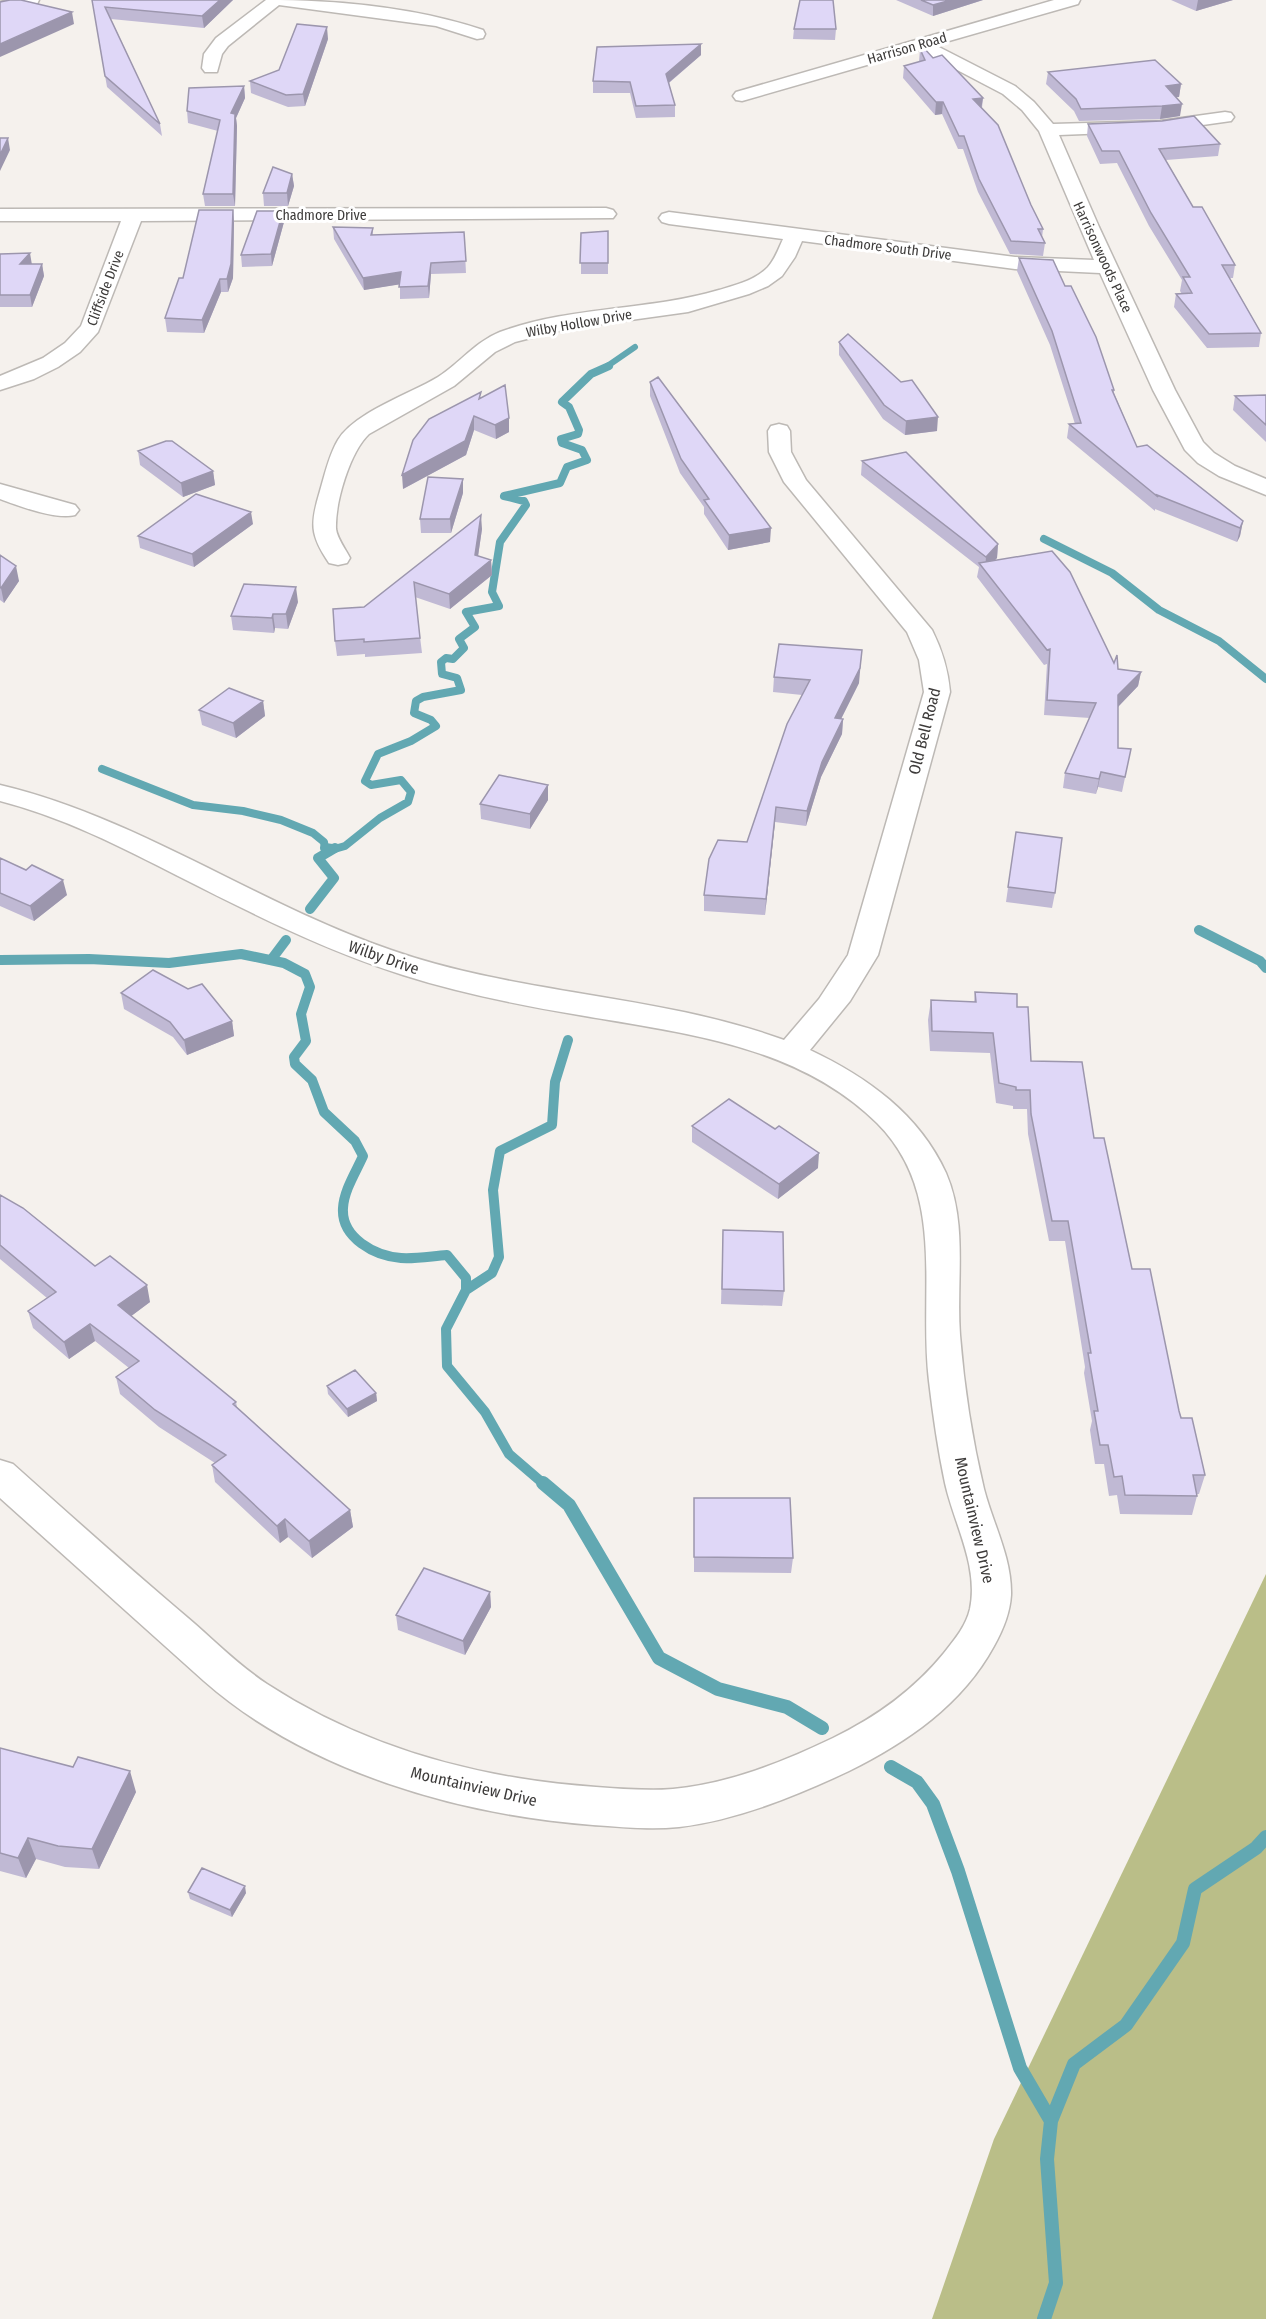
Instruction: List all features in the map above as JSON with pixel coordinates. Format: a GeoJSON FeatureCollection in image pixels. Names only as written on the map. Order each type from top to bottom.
{"type":"FeatureCollection","features":[{"type":"Feature","properties":{"kind":"street"},"geometry":{"type":"LineString","coordinates":[[0,7],[31,0]]}},
{"type":"Feature","properties":{"kind":"street"},"geometry":{"type":"LineString","coordinates":[[211,68],[213,54],[222,42],[276,0],[439,21],[477,34]]}},
{"type":"Feature","properties":{"kind":"street","name":"Harrison Road"},"geometry":{"type":"LineString","coordinates":[[742,96],[1072,0]]}},
{"type":"Feature","properties":{"kind":"street","name":"Harrisonwoods Place"},"geometry":{"type":"LineString","coordinates":[[920,44],[1009,90],[1028,105],[1048,130],[1061,165],[1164,390],[1193,445],[1206,458],[1227,471],[1266,488]]}},
{"type":"Feature","properties":{"kind":"street"},"geometry":{"type":"LineString","coordinates":[[1048,130],[1160,126],[1225,117]]}},
{"type":"Feature","properties":{"kind":"street","name":"Chadmore Drive"},"geometry":{"type":"LineString","coordinates":[[0,214],[606,214]]}},
{"type":"Feature","properties":{"kind":"street","name":"Cliffside Drive"},"geometry":{"type":"LineString","coordinates":[[0,383],[34,371],[59,358],[80,342],[91,328],[133,215]]}},
{"type":"Feature","properties":{"kind":"street","name":"Chadmore South Drive"},"geometry":{"type":"LineString","coordinates":[[669,218],[1015,263],[1057,267],[1108,267]]}},
{"type":"Feature","properties":{"kind":"street","name":"Wilby Hollow Drive"},"geometry":{"type":"LineString","coordinates":[[338,558],[324,531],[327,506],[340,460],[349,441],[361,429],[446,381],[487,347],[507,337],[566,323],[688,306],[761,282],[775,272],[785,257],[794,236]]}},
{"type":"Feature","properties":{"kind":"street","name":"Old Bell Road"},"geometry":{"type":"LineString","coordinates":[[779,431],[780,452],[796,482],[919,630],[932,654],[937,692],[863,955],[850,981],[826,1014],[790,1052]]}},
{"type":"Feature","properties":{"kind":"street"},"geometry":{"type":"LineString","coordinates":[[0,491],[67,510]]}},
{"type":"Feature","properties":{"kind":"street","name":"Wilby Drive"},"geometry":{"type":"LineString","coordinates":[[0,793],[52,807],[87,821],[272,913],[413,968],[513,993],[714,1028],[790,1052]]}},
{"type":"Feature","properties":{"kind":"street","name":"Mountainview Drive"},"geometry":{"type":"LineString","coordinates":[[0,1475],[248,1694],[321,1736],[403,1769],[508,1797],[566,1806],[681,1808],[799,1774],[880,1736],[912,1715],[941,1688],[975,1643],[989,1612],[992,1589],[984,1551],[966,1490],[943,1352],[944,1253],[936,1186],[927,1164],[914,1143],[887,1114],[830,1071],[790,1052]]}},
{"type":"Feature","properties":{"kind":"green space"},"geometry":{"type":"Polygon","coordinates":[[[1266,1574],[1266,2319],[932,2319],[994,2139],[1266,1574]]]}},
{"type":"Feature","properties":{"kind":"building"},"geometry":{"type":"Polygon","coordinates":[[[21,0],[72,12],[0,44],[0,2],[21,0]]]}},
{"type":"Feature","properties":{"kind":"building"},"geometry":{"type":"Polygon","coordinates":[[[92,0],[220,0],[202,16],[105,7],[160,124],[105,76],[92,0]]]}},
{"type":"Feature","properties":{"kind":"building"},"geometry":{"type":"Polygon","coordinates":[[[800,0],[833,0],[836,29],[794,29],[800,0]]]}},
{"type":"Feature","properties":{"kind":"building"},"geometry":{"type":"Polygon","coordinates":[[[921,0],[951,0],[933,5],[921,0]]]}},
{"type":"Feature","properties":{"kind":"building"},"geometry":{"type":"Polygon","coordinates":[[[297,24],[327,27],[303,94],[286,95],[250,81],[279,70],[297,24]]]}},
{"type":"Feature","properties":{"kind":"building"},"geometry":{"type":"Polygon","coordinates":[[[701,44],[666,74],[675,105],[636,106],[630,82],[593,81],[597,47],[701,44]]]}},
{"type":"Feature","properties":{"kind":"building"},"geometry":{"type":"Polygon","coordinates":[[[923,47],[933,58],[942,55],[983,98],[973,99],[998,125],[1043,229],[1038,229],[1045,243],[1011,241],[979,179],[964,136],[959,136],[943,102],[936,102],[904,66],[925,60],[920,49],[923,47]]]}},
{"type":"Feature","properties":{"kind":"building"},"geometry":{"type":"Polygon","coordinates":[[[1155,60],[1181,84],[1166,86],[1182,104],[1081,109],[1076,99],[1048,72],[1155,60]]]}},
{"type":"Feature","properties":{"kind":"building"},"geometry":{"type":"Polygon","coordinates":[[[244,86],[231,113],[235,114],[233,194],[203,194],[220,120],[187,111],[189,88],[244,86]]]}},
{"type":"Feature","properties":{"kind":"building"},"geometry":{"type":"Polygon","coordinates":[[[1194,116],[1220,144],[1159,149],[1193,207],[1202,207],[1235,265],[1222,265],[1261,333],[1209,334],[1176,294],[1192,293],[1183,277],[1190,277],[1151,213],[1119,151],[1102,151],[1088,124],[1162,121],[1194,116]]]}},
{"type":"Feature","properties":{"kind":"building"},"geometry":{"type":"Polygon","coordinates":[[[0,138],[8,138],[0,155],[0,138]]]}},
{"type":"Feature","properties":{"kind":"building"},"geometry":{"type":"Polygon","coordinates":[[[273,167],[292,174],[287,193],[263,193],[273,167]]]}},
{"type":"Feature","properties":{"kind":"building"},"geometry":{"type":"Polygon","coordinates":[[[199,210],[233,210],[231,264],[227,279],[220,279],[202,320],[165,318],[179,278],[183,278],[199,210]]]}},
{"type":"Feature","properties":{"kind":"building"},"geometry":{"type":"Polygon","coordinates":[[[257,211],[283,211],[271,254],[241,255],[257,211]]]}},
{"type":"Feature","properties":{"kind":"building"},"geometry":{"type":"Polygon","coordinates":[[[333,227],[373,228],[371,235],[464,232],[466,261],[431,263],[428,286],[399,287],[401,272],[363,278],[333,227]]]}},
{"type":"Feature","properties":{"kind":"building"},"geometry":{"type":"Polygon","coordinates":[[[608,231],[608,263],[580,263],[581,233],[608,231]]]}},
{"type":"Feature","properties":{"kind":"building"},"geometry":{"type":"Polygon","coordinates":[[[30,253],[20,264],[42,264],[30,295],[0,295],[0,254],[30,253]]]}},
{"type":"Feature","properties":{"kind":"building"},"geometry":{"type":"Polygon","coordinates":[[[1019,258],[1053,260],[1065,286],[1071,286],[1096,337],[1114,390],[1112,390],[1137,447],[1147,445],[1243,521],[1240,528],[1157,495],[1158,497],[1069,424],[1081,423],[1052,331],[1019,258]]]}},
{"type":"Feature","properties":{"kind":"building"},"geometry":{"type":"Polygon","coordinates":[[[848,334],[901,382],[912,380],[938,417],[906,421],[884,405],[839,342],[848,334]]]}},
{"type":"Feature","properties":{"kind":"building"},"geometry":{"type":"Polygon","coordinates":[[[658,377],[771,528],[729,535],[704,500],[709,499],[681,459],[650,382],[658,377]]]}},
{"type":"Feature","properties":{"kind":"building"},"geometry":{"type":"Polygon","coordinates":[[[505,385],[509,418],[495,425],[474,416],[465,441],[402,475],[413,440],[429,419],[481,392],[479,399],[505,385]]]}},
{"type":"Feature","properties":{"kind":"building"},"geometry":{"type":"Polygon","coordinates":[[[1266,395],[1266,425],[1235,396],[1266,395]]]}},
{"type":"Feature","properties":{"kind":"building"},"geometry":{"type":"Polygon","coordinates":[[[172,441],[213,471],[181,483],[138,451],[172,441]]]}},
{"type":"Feature","properties":{"kind":"building"},"geometry":{"type":"Polygon","coordinates":[[[906,452],[998,544],[986,557],[862,461],[906,452]]]}},
{"type":"Feature","properties":{"kind":"building"},"geometry":{"type":"Polygon","coordinates":[[[428,477],[463,479],[450,519],[420,519],[428,477]]]}},
{"type":"Feature","properties":{"kind":"building"},"geometry":{"type":"Polygon","coordinates":[[[196,494],[251,512],[192,554],[138,536],[196,494]]]}},
{"type":"Feature","properties":{"kind":"building"},"geometry":{"type":"Polygon","coordinates":[[[481,515],[475,555],[491,560],[449,594],[414,582],[420,638],[364,642],[364,639],[335,641],[333,609],[364,607],[481,515]]]}},
{"type":"Feature","properties":{"kind":"building"},"geometry":{"type":"Polygon","coordinates":[[[1052,551],[1070,572],[1114,663],[1117,655],[1118,669],[1141,672],[1118,695],[1118,748],[1131,749],[1125,777],[1101,772],[1099,779],[1065,773],[1096,703],[1047,700],[1050,649],[1047,650],[979,563],[1052,551]]]}},
{"type":"Feature","properties":{"kind":"building"},"geometry":{"type":"Polygon","coordinates":[[[0,555],[16,566],[1,588],[0,587],[0,555]]]}},
{"type":"Feature","properties":{"kind":"building"},"geometry":{"type":"Polygon","coordinates":[[[244,584],[296,587],[286,614],[273,614],[272,618],[231,616],[244,584]]]}},
{"type":"Feature","properties":{"kind":"building"},"geometry":{"type":"Polygon","coordinates":[[[779,644],[862,650],[860,668],[835,718],[843,719],[822,762],[807,811],[776,807],[766,899],[704,895],[709,859],[718,840],[747,842],[787,724],[810,680],[774,677],[779,644]]]}},
{"type":"Feature","properties":{"kind":"building"},"geometry":{"type":"Polygon","coordinates":[[[229,688],[263,701],[233,723],[199,710],[229,688]]]}},
{"type":"Feature","properties":{"kind":"building"},"geometry":{"type":"Polygon","coordinates":[[[499,775],[548,785],[530,814],[480,804],[499,775]]]}},
{"type":"Feature","properties":{"kind":"building"},"geometry":{"type":"Polygon","coordinates":[[[1016,832],[1062,838],[1055,893],[1008,887],[1016,832]]]}},
{"type":"Feature","properties":{"kind":"building"},"geometry":{"type":"Polygon","coordinates":[[[0,858],[26,870],[32,865],[63,880],[30,906],[0,893],[0,858]]]}},
{"type":"Feature","properties":{"kind":"building"},"geometry":{"type":"Polygon","coordinates":[[[153,970],[188,989],[202,984],[232,1021],[184,1040],[170,1022],[121,993],[153,970]]]}},
{"type":"Feature","properties":{"kind":"building"},"geometry":{"type":"Polygon","coordinates":[[[975,992],[1017,994],[1017,1007],[1028,1007],[1031,1061],[1082,1062],[1094,1138],[1104,1138],[1132,1269],[1150,1269],[1179,1411],[1181,1418],[1192,1418],[1205,1475],[1193,1475],[1197,1496],[1125,1495],[1122,1476],[1114,1477],[1108,1445],[1100,1445],[1094,1411],[1098,1411],[1088,1353],[1091,1353],[1068,1221],[1052,1221],[1031,1114],[1030,1090],[1016,1090],[1016,1087],[999,1083],[993,1033],[932,1031],[931,1000],[976,1002],[975,992]]]}},
{"type":"Feature","properties":{"kind":"building"},"geometry":{"type":"Polygon","coordinates":[[[729,1099],[775,1129],[779,1126],[819,1153],[779,1184],[692,1126],[729,1099]]]}},
{"type":"Feature","properties":{"kind":"building"},"geometry":{"type":"Polygon","coordinates":[[[0,1195],[23,1208],[95,1266],[110,1256],[147,1285],[118,1305],[236,1402],[233,1404],[350,1510],[309,1541],[285,1519],[277,1526],[212,1465],[226,1455],[155,1410],[116,1377],[139,1361],[90,1324],[64,1342],[28,1311],[56,1292],[0,1245],[0,1195]]]}},
{"type":"Feature","properties":{"kind":"building"},"geometry":{"type":"Polygon","coordinates":[[[723,1230],[783,1232],[784,1291],[722,1289],[723,1230]]]}},
{"type":"Feature","properties":{"kind":"building"},"geometry":{"type":"Polygon","coordinates":[[[355,1370],[376,1393],[347,1409],[327,1386],[355,1370]]]}},
{"type":"Feature","properties":{"kind":"building"},"geometry":{"type":"Polygon","coordinates":[[[694,1498],[790,1498],[793,1558],[694,1557],[694,1498]]]}},
{"type":"Feature","properties":{"kind":"building"},"geometry":{"type":"Polygon","coordinates":[[[424,1568],[490,1592],[463,1641],[396,1615],[424,1568]]]}},
{"type":"Feature","properties":{"kind":"building"},"geometry":{"type":"Polygon","coordinates":[[[0,1748],[73,1767],[78,1757],[130,1771],[92,1849],[58,1846],[28,1838],[18,1858],[0,1853],[0,1748]]]}},
{"type":"Feature","properties":{"kind":"building"},"geometry":{"type":"Polygon","coordinates":[[[202,1868],[245,1886],[230,1910],[188,1892],[202,1868]]]}},
{"type":"Feature","properties":{"kind":"waterway"},"geometry":{"type":"LineString","coordinates":[[606,367],[635,347]]}},
{"type":"Feature","properties":{"kind":"waterway"},"geometry":{"type":"LineString","coordinates":[[332,850],[345,846],[380,818],[408,802],[411,792],[401,780],[371,785],[365,781],[378,754],[411,741],[436,726],[431,720],[414,713],[416,701],[423,697],[461,690],[457,678],[442,674],[441,662],[446,658],[453,659],[464,648],[459,639],[475,627],[466,612],[499,606],[492,592],[500,542],[526,505],[524,501],[504,496],[560,483],[567,467],[587,460],[582,450],[562,443],[561,439],[578,434],[579,430],[569,407],[562,402],[591,374],[609,366]]}},
{"type":"Feature","properties":{"kind":"waterway"},"geometry":{"type":"LineString","coordinates":[[1044,539],[1112,573],[1159,610],[1219,641],[1266,679]]}},
{"type":"Feature","properties":{"kind":"waterway"},"geometry":{"type":"LineString","coordinates":[[102,769],[193,805],[243,811],[281,820],[313,833],[324,842],[325,850]]}},
{"type":"Feature","properties":{"kind":"waterway"},"geometry":{"type":"LineString","coordinates":[[325,848],[332,849],[326,850]]}},
{"type":"Feature","properties":{"kind":"waterway"},"geometry":{"type":"LineString","coordinates":[[310,909],[334,878],[318,858],[332,850]]}},
{"type":"Feature","properties":{"kind":"waterway"},"geometry":{"type":"LineString","coordinates":[[1199,930],[1260,961],[1266,968]]}},
{"type":"Feature","properties":{"kind":"waterway"},"geometry":{"type":"LineString","coordinates":[[271,960],[286,940]]}},
{"type":"Feature","properties":{"kind":"waterway"},"geometry":{"type":"LineString","coordinates":[[0,960],[89,959],[169,963],[241,954],[284,963],[305,974],[310,987],[301,1014],[306,1041],[294,1057],[295,1064],[312,1080],[324,1112],[355,1141],[363,1156],[344,1201],[344,1219],[348,1228],[361,1244],[391,1257],[447,1255],[466,1278],[466,1290]]}},
{"type":"Feature","properties":{"kind":"waterway"},"geometry":{"type":"LineString","coordinates":[[466,1290],[492,1273],[499,1257],[493,1190],[500,1151],[552,1125],[555,1082],[568,1040]]}},
{"type":"Feature","properties":{"kind":"waterway"},"geometry":{"type":"LineString","coordinates":[[466,1290],[446,1329],[447,1366],[485,1412],[509,1454],[545,1485]]}},
{"type":"Feature","properties":{"kind":"waterway"},"geometry":{"type":"LineString","coordinates":[[543,1483],[569,1505],[659,1658],[718,1689],[787,1707],[822,1728]]}},
{"type":"Feature","properties":{"kind":"waterway"},"geometry":{"type":"LineString","coordinates":[[891,1767],[917,1782],[933,1804],[958,1871],[1020,2068],[1051,2121]]}},
{"type":"Feature","properties":{"kind":"waterway"},"geometry":{"type":"LineString","coordinates":[[1051,2121],[1074,2064],[1126,2025],[1183,1943],[1195,1889],[1256,1848],[1266,1837]]}},
{"type":"Feature","properties":{"kind":"waterway"},"geometry":{"type":"LineString","coordinates":[[1044,2319],[1056,2283],[1047,2159],[1051,2121]]}}]}
